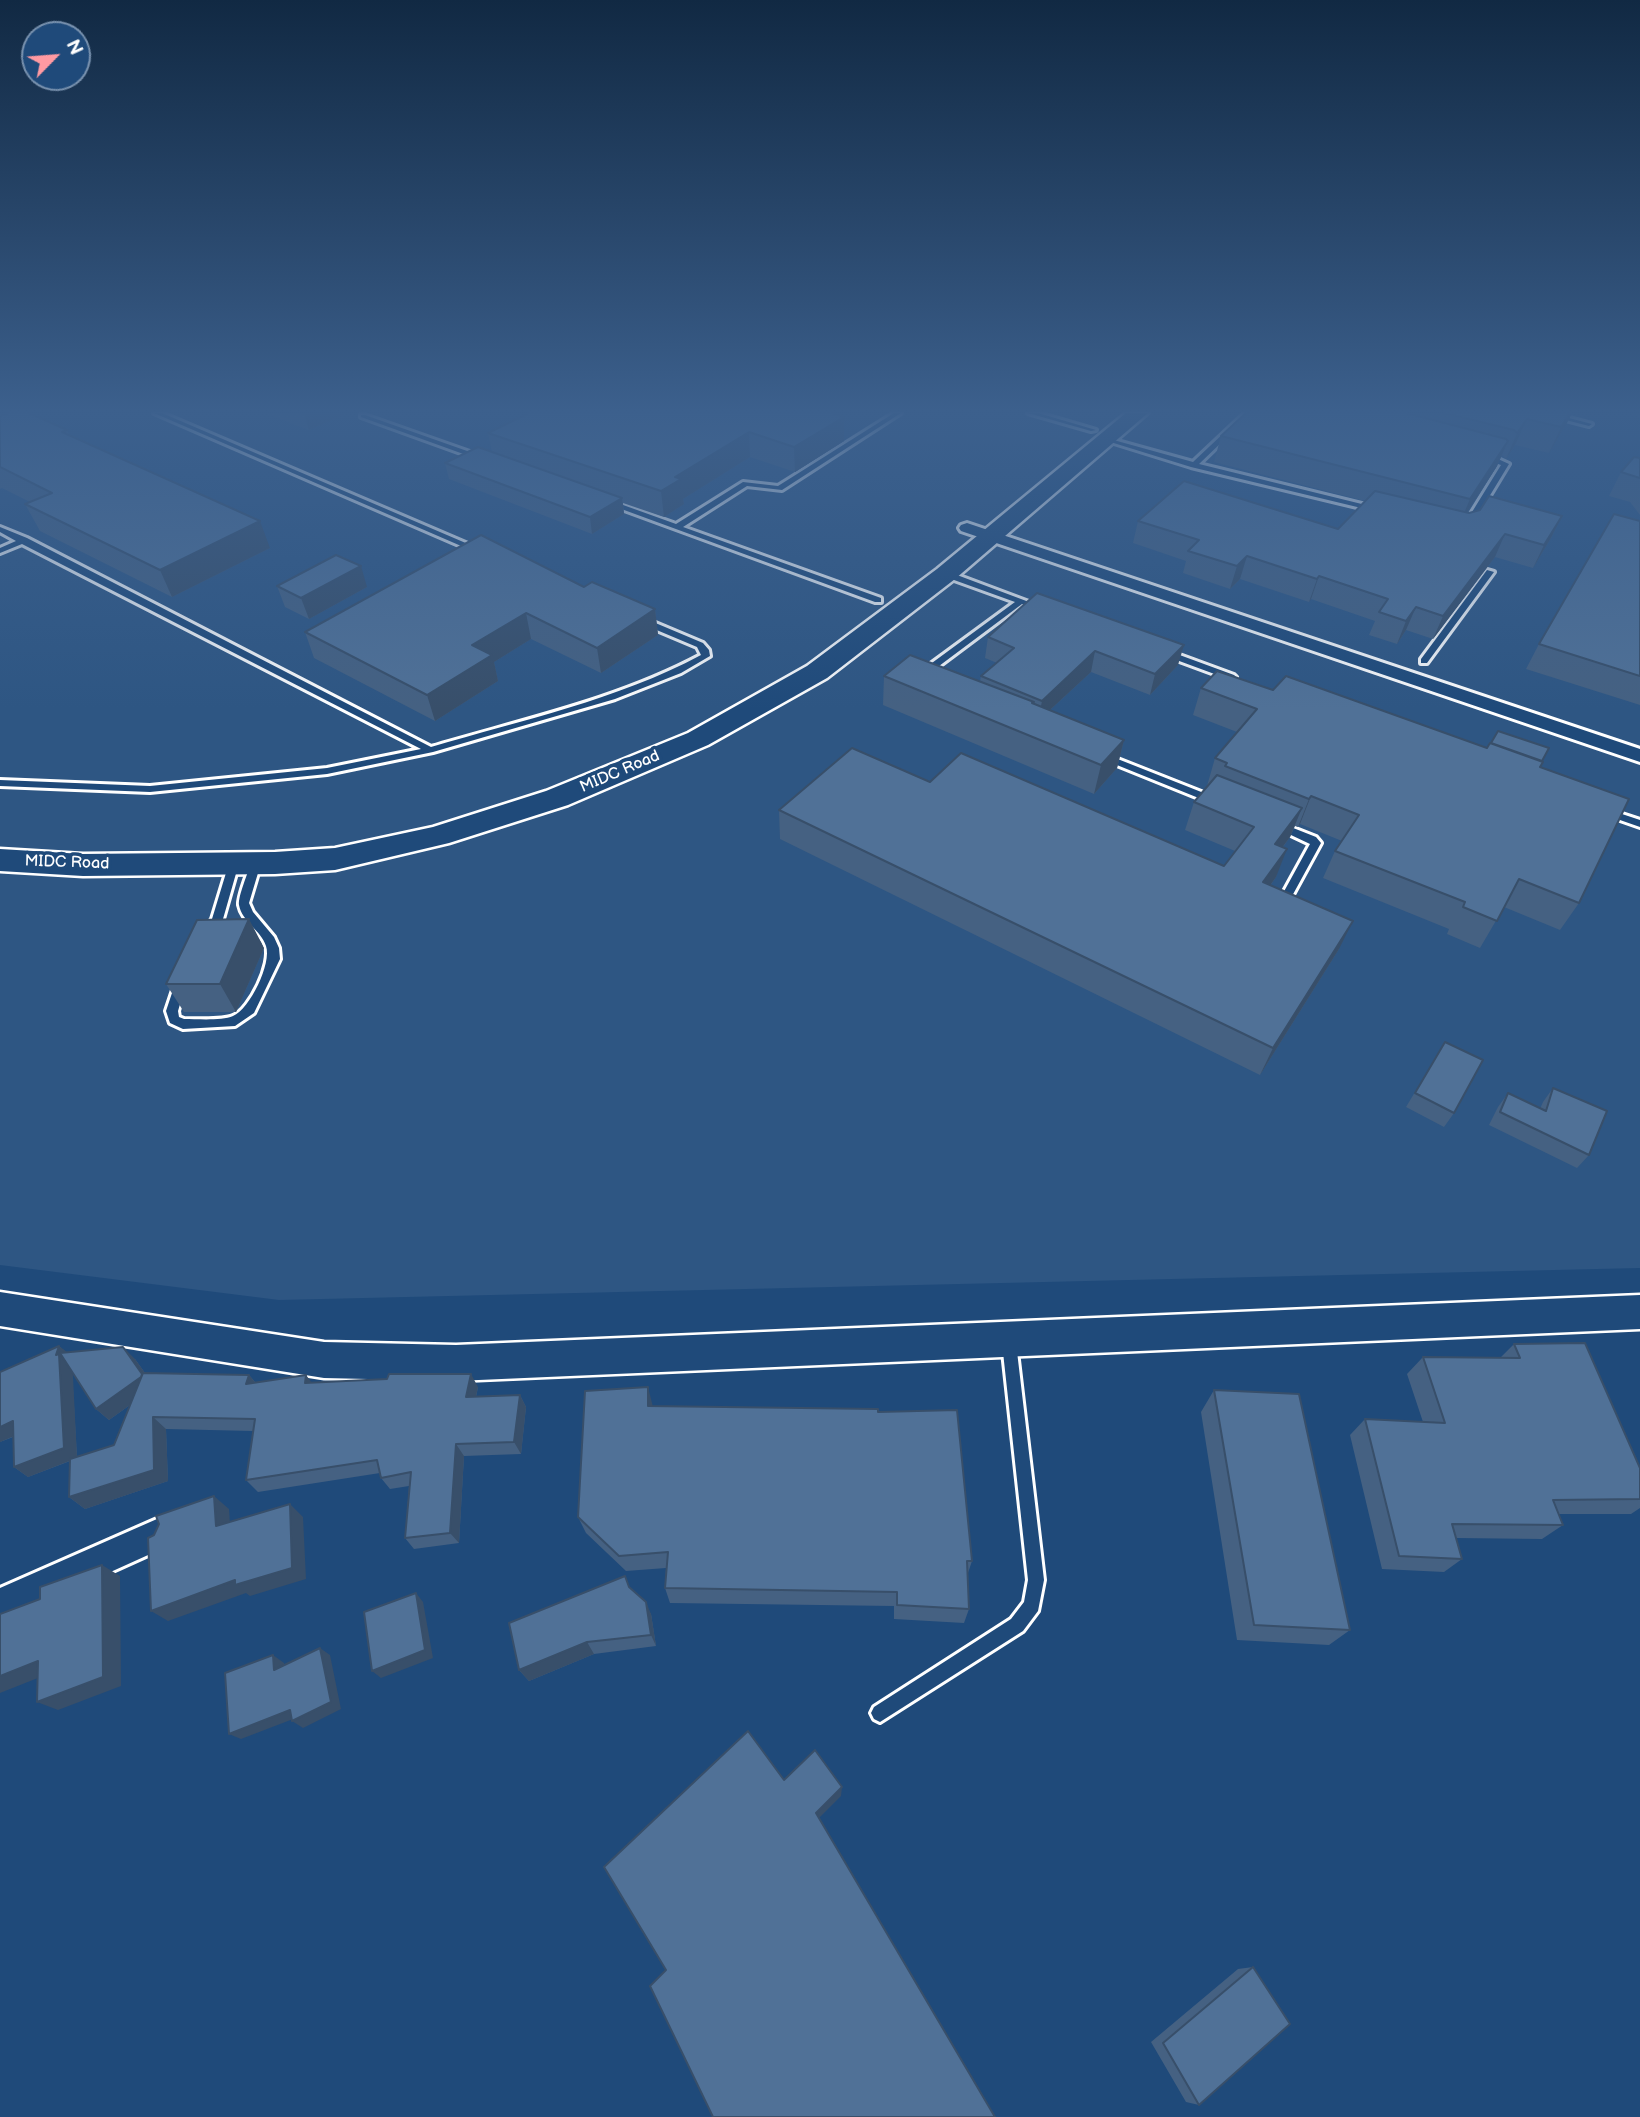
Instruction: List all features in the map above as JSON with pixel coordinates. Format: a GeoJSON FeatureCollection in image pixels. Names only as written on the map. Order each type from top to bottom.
{"type":"FeatureCollection","features":[{"type":"Feature","properties":{"kind":"main road","name":"MIDC Road"},"geometry":{"type":"LineString","coordinates":[[0,835],[99,841],[283,839],[337,835],[429,815],[543,780],[679,724],[752,686],[794,661],[979,532],[1003,512]]}},
{"type":"Feature","properties":{"kind":"main road","name":"MIDC Road"},"geometry":{"type":"LineString","coordinates":[[0,860],[83,865],[335,859],[426,839],[556,798],[698,739],[773,699],[842,654],[946,574],[979,532]]}},
{"type":"Feature","properties":{"kind":"street"},"geometry":{"type":"LineString","coordinates":[[979,532],[1640,756]]}},
{"type":"Feature","properties":{"kind":"street"},"geometry":{"type":"LineString","coordinates":[[1411,679],[1424,661]]}},
{"type":"Feature","properties":{"kind":"street"},"geometry":{"type":"LineString","coordinates":[[0,1309],[324,1360],[456,1363],[1640,1312]]}},
{"type":"Feature","properties":{"kind":"street"},"geometry":{"type":"LineString","coordinates":[[0,1605],[157,1535]]}},
{"type":"Feature","properties":{"kind":"lane"},"geometry":{"type":"LineString","coordinates":[[388,512],[485,553]]}},
{"type":"Feature","properties":{"kind":"lane"},"geometry":{"type":"LineString","coordinates":[[635,512],[878,600]]}},
{"type":"Feature","properties":{"kind":"lane"},"geometry":{"type":"LineString","coordinates":[[677,527],[701,512]]}},
{"type":"Feature","properties":{"kind":"lane"},"geometry":{"type":"LineString","coordinates":[[1381,512],[1390,514]]}},
{"type":"Feature","properties":{"kind":"lane"},"geometry":{"type":"LineString","coordinates":[[1461,531],[1476,512]]}},
{"type":"Feature","properties":{"kind":"lane"},"geometry":{"type":"LineString","coordinates":[[0,528],[430,750]]}},
{"type":"Feature","properties":{"kind":"lane"},"geometry":{"type":"LineString","coordinates":[[0,551],[24,540]]}},
{"type":"Feature","properties":{"kind":"lane"},"geometry":{"type":"LineString","coordinates":[[1424,661],[1490,572]]}},
{"type":"Feature","properties":{"kind":"lane"},"geometry":{"type":"LineString","coordinates":[[946,574],[1047,610]]}},
{"type":"Feature","properties":{"kind":"lane"},"geometry":{"type":"LineString","coordinates":[[931,684],[923,676],[925,670],[1021,601]]}},
{"type":"Feature","properties":{"kind":"lane"},"geometry":{"type":"LineString","coordinates":[[0,783],[150,789],[327,771],[430,750],[612,696],[678,671],[706,656],[705,649],[700,645],[637,618]]}},
{"type":"Feature","properties":{"kind":"lane"},"geometry":{"type":"LineString","coordinates":[[1150,647],[1240,680]]}},
{"type":"Feature","properties":{"kind":"lane"},"geometry":{"type":"LineString","coordinates":[[1095,753],[1223,804]]}},
{"type":"Feature","properties":{"kind":"lane"},"geometry":{"type":"LineString","coordinates":[[1588,806],[1640,824]]}},
{"type":"Feature","properties":{"kind":"lane"},"geometry":{"type":"LineString","coordinates":[[1261,819],[1316,843],[1280,909]]}},
{"type":"Feature","properties":{"kind":"lane"},"geometry":{"type":"LineString","coordinates":[[204,942],[245,863]]}},
{"type":"Feature","properties":{"kind":"lane"},"geometry":{"type":"LineString","coordinates":[[184,976],[175,995],[172,1011],[174,1020],[183,1024],[217,1024],[244,1017],[260,992],[274,959],[273,948],[258,933],[244,903],[245,863]]}},
{"type":"Feature","properties":{"kind":"lane"},"geometry":{"type":"LineString","coordinates":[[212,928],[220,939]]}},
{"type":"Feature","properties":{"kind":"lane"},"geometry":{"type":"LineString","coordinates":[[880,1713],[1017,1625],[1032,1605],[1036,1580],[1009,1339]]}},
{"type":"Feature","properties":{"kind":"shaded area"},"geometry":{"type":"Polygon","coordinates":[[[0,512],[1640,512],[1640,1268],[279,1300],[0,1265],[0,512]]]}},
{"type":"Feature","properties":{"kind":"building"},"geometry":{"type":"Polygon","coordinates":[[[41,512],[240,512],[260,521],[160,570],[41,512]]]}},
{"type":"Feature","properties":{"kind":"building"},"geometry":{"type":"Polygon","coordinates":[[[576,512],[599,512],[590,517],[576,512]]]}},
{"type":"Feature","properties":{"kind":"building"},"geometry":{"type":"Polygon","coordinates":[[[1149,512],[1283,512],[1338,529],[1355,512],[1547,512],[1562,516],[1544,545],[1505,534],[1443,616],[1416,607],[1406,621],[1379,612],[1388,599],[1247,556],[1237,566],[1188,551],[1199,540],[1138,521],[1149,512]]]}},
{"type":"Feature","properties":{"kind":"building"},"geometry":{"type":"Polygon","coordinates":[[[1614,514],[1640,521],[1640,676],[1539,644],[1614,514]]]}},
{"type":"Feature","properties":{"kind":"building"},"geometry":{"type":"Polygon","coordinates":[[[481,535],[584,587],[592,582],[655,609],[597,648],[526,613],[472,645],[492,655],[427,695],[305,632],[481,535]]]}},
{"type":"Feature","properties":{"kind":"building"},"geometry":{"type":"Polygon","coordinates":[[[336,555],[361,566],[301,598],[277,586],[336,555]]]}},
{"type":"Feature","properties":{"kind":"building"},"geometry":{"type":"Polygon","coordinates":[[[1037,593],[1184,645],[1155,674],[1095,651],[1042,701],[981,676],[1014,648],[988,637],[1037,593]]]}},
{"type":"Feature","properties":{"kind":"building"},"geometry":{"type":"Polygon","coordinates":[[[910,655],[1124,740],[1101,765],[884,676],[910,655]]]}},
{"type":"Feature","properties":{"kind":"building"},"geometry":{"type":"Polygon","coordinates":[[[1217,671],[1273,690],[1286,676],[1487,748],[1490,743],[1543,762],[1540,767],[1629,799],[1579,903],[1519,879],[1497,921],[1463,907],[1465,902],[1335,851],[1359,815],[1311,796],[1309,799],[1225,766],[1227,763],[1215,758],[1257,709],[1201,688],[1217,671]]]}},
{"type":"Feature","properties":{"kind":"building"},"geometry":{"type":"Polygon","coordinates":[[[1498,731],[1549,748],[1542,761],[1491,743],[1498,731]]]}},
{"type":"Feature","properties":{"kind":"building"},"geometry":{"type":"Polygon","coordinates":[[[852,748],[930,782],[961,753],[1224,866],[1254,827],[1194,802],[1217,775],[1302,808],[1275,844],[1287,849],[1263,882],[1353,921],[1273,1048],[779,810],[852,748]]]}},
{"type":"Feature","properties":{"kind":"building"},"geometry":{"type":"Polygon","coordinates":[[[249,919],[220,984],[166,984],[197,920],[249,919]]]}},
{"type":"Feature","properties":{"kind":"building"},"geometry":{"type":"Polygon","coordinates":[[[1445,1042],[1483,1060],[1454,1113],[1415,1093],[1445,1042]]]}},
{"type":"Feature","properties":{"kind":"building"},"geometry":{"type":"Polygon","coordinates":[[[1553,1088],[1607,1111],[1589,1155],[1500,1112],[1508,1093],[1546,1111],[1553,1088]]]}},
{"type":"Feature","properties":{"kind":"building"},"geometry":{"type":"Polygon","coordinates":[[[1585,1343],[1640,1468],[1640,1499],[1553,1500],[1563,1525],[1452,1524],[1462,1559],[1399,1556],[1365,1419],[1445,1423],[1423,1357],[1520,1358],[1514,1344],[1585,1343]]]}},
{"type":"Feature","properties":{"kind":"building"},"geometry":{"type":"Polygon","coordinates":[[[59,1346],[56,1355],[59,1354],[64,1448],[14,1467],[13,1421],[0,1427],[0,1372],[59,1346]]]}},
{"type":"Feature","properties":{"kind":"building"},"geometry":{"type":"Polygon","coordinates":[[[123,1347],[142,1374],[141,1377],[96,1409],[60,1353],[123,1347]]]}},
{"type":"Feature","properties":{"kind":"building"},"geometry":{"type":"Polygon","coordinates":[[[143,1373],[249,1375],[246,1384],[306,1375],[305,1383],[387,1379],[389,1374],[471,1374],[466,1397],[520,1395],[514,1442],[456,1444],[450,1533],[405,1538],[411,1472],[381,1478],[377,1460],[246,1480],[255,1419],[153,1417],[154,1470],[69,1497],[70,1459],[114,1445],[143,1373]]]}},
{"type":"Feature","properties":{"kind":"building"},"geometry":{"type":"Polygon","coordinates":[[[648,1387],[648,1406],[878,1409],[878,1412],[957,1410],[972,1561],[967,1561],[969,1609],[897,1605],[897,1592],[665,1588],[668,1552],[619,1556],[578,1517],[585,1391],[648,1387]]]}},
{"type":"Feature","properties":{"kind":"building"},"geometry":{"type":"Polygon","coordinates":[[[1214,1390],[1299,1394],[1350,1630],[1254,1625],[1214,1390]]]}},
{"type":"Feature","properties":{"kind":"building"},"geometry":{"type":"Polygon","coordinates":[[[214,1496],[216,1526],[290,1504],[292,1568],[235,1585],[235,1580],[151,1611],[148,1538],[154,1535],[159,1524],[156,1516],[214,1496]]]}},
{"type":"Feature","properties":{"kind":"building"},"geometry":{"type":"Polygon","coordinates":[[[102,1565],[103,1677],[37,1702],[38,1661],[0,1676],[0,1614],[40,1599],[40,1587],[102,1565]]]}},
{"type":"Feature","properties":{"kind":"building"},"geometry":{"type":"Polygon","coordinates":[[[625,1576],[629,1587],[646,1602],[651,1635],[587,1642],[519,1670],[509,1623],[625,1576]]]}},
{"type":"Feature","properties":{"kind":"building"},"geometry":{"type":"Polygon","coordinates":[[[416,1593],[425,1650],[372,1671],[364,1612],[416,1593]]]}},
{"type":"Feature","properties":{"kind":"building"},"geometry":{"type":"Polygon","coordinates":[[[320,1648],[331,1702],[292,1721],[290,1710],[229,1734],[225,1673],[273,1655],[274,1670],[320,1648]]]}},
{"type":"Feature","properties":{"kind":"building"},"geometry":{"type":"Polygon","coordinates":[[[748,1731],[784,1780],[815,1750],[842,1787],[816,1813],[995,2117],[713,2117],[650,1986],[666,1970],[604,1867],[748,1731]]]}},
{"type":"Feature","properties":{"kind":"building"},"geometry":{"type":"Polygon","coordinates":[[[1253,1967],[1290,2024],[1199,2105],[1163,2043],[1253,1967]]]}}]}
